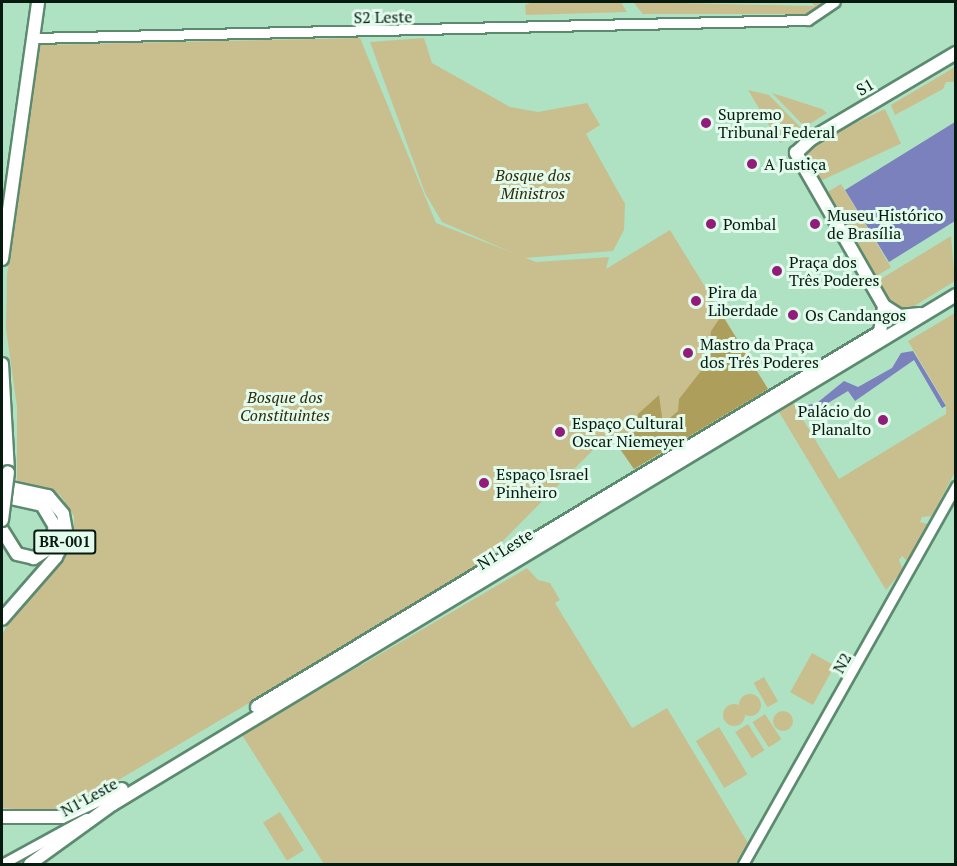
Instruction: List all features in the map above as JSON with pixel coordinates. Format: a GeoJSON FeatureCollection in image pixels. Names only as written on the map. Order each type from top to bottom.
{"type":"FeatureCollection","features":[{"type":"Feature","properties":{"kind":"highway"},"geometry":{"type":"LineString","coordinates":[[2,259],[38,2]]}},
{"type":"Feature","properties":{"kind":"highway","name":"S1"},"geometry":{"type":"LineString","coordinates":[[884,306],[796,153],[812,139],[956,53]]}},
{"type":"Feature","properties":{"kind":"highway","name":"N1 Leste"},"geometry":{"type":"LineString","coordinates":[[111,800],[956,295]]}},
{"type":"Feature","properties":{"kind":"highway"},"geometry":{"type":"LineString","coordinates":[[884,306],[900,316],[924,314]]}},
{"type":"Feature","properties":{"kind":"highway","name":"N1 Leste"},"geometry":{"type":"LineString","coordinates":[[111,800],[880,332],[884,306]]}},
{"type":"Feature","properties":{"kind":"highway"},"geometry":{"type":"LineString","coordinates":[[2,363],[8,472],[2,520]]}},
{"type":"Feature","properties":{"kind":"highway","name":"BR-001"},"geometry":{"type":"LineString","coordinates":[[2,486],[48,496],[63,514],[67,536],[56,557],[2,619]]}},
{"type":"Feature","properties":{"kind":"highway","name":"BR-001"},"geometry":{"type":"LineString","coordinates":[[2,496],[42,505],[56,527],[48,549],[34,558],[17,555],[2,530]]}},
{"type":"Feature","properties":{"kind":"highway"},"geometry":{"type":"LineString","coordinates":[[2,817],[62,817],[111,800]]}},
{"type":"Feature","properties":{"kind":"highway"},"geometry":{"type":"LineString","coordinates":[[30,864],[111,800]]}},
{"type":"Feature","properties":{"kind":"main road","name":"S2 Leste"},"geometry":{"type":"LineString","coordinates":[[33,38],[808,20],[835,2]]}},
{"type":"Feature","properties":{"kind":"main road","name":"N2"},"geometry":{"type":"LineString","coordinates":[[743,864],[753,853],[956,486]]}},
{"type":"Feature","properties":{"kind":"main road","name":"N1 Leste"},"geometry":{"type":"LineString","coordinates":[[2,864],[111,800]]}},
{"type":"Feature","properties":{"kind":"main road","name":"N2"},"geometry":{"type":"LineString","coordinates":[[750,864],[753,853]]}},
{"type":"Feature","properties":{"kind":"green space"},"geometry":{"type":"Polygon","coordinates":[[[533,2],[621,2],[627,12],[526,15],[525,5],[533,2]]]}},
{"type":"Feature","properties":{"kind":"green space"},"geometry":{"type":"Polygon","coordinates":[[[633,2],[815,6],[811,2],[825,2],[814,14],[643,14],[633,2]]]}},
{"type":"Feature","properties":{"kind":"green space","name":"Bosque dos Constituintes"},"geometry":{"type":"Polygon","coordinates":[[[360,38],[436,223],[536,262],[609,257],[606,269],[670,230],[768,389],[634,469],[609,434],[472,572],[81,802],[44,812],[2,808],[2,635],[21,601],[66,556],[74,532],[74,516],[60,495],[17,482],[17,407],[6,329],[7,275],[39,45],[360,38]]]}},
{"type":"Feature","properties":{"kind":"green space","name":"Bosque dos Ministros"},"geometry":{"type":"Polygon","coordinates":[[[424,38],[432,63],[510,107],[538,112],[587,103],[600,125],[586,134],[625,204],[624,230],[613,251],[524,258],[442,222],[425,193],[370,42],[424,38]]]}},
{"type":"Feature","properties":{"kind":"green space"},"geometry":{"type":"Polygon","coordinates":[[[955,67],[955,82],[946,82],[943,89],[895,115],[891,105],[955,67]]]}},
{"type":"Feature","properties":{"kind":"green space"},"geometry":{"type":"Polygon","coordinates":[[[748,90],[769,95],[802,129],[780,143],[748,90]]]}},
{"type":"Feature","properties":{"kind":"green space"},"geometry":{"type":"Polygon","coordinates":[[[772,93],[822,109],[827,113],[805,127],[772,93]]]}},
{"type":"Feature","properties":{"kind":"green space"},"geometry":{"type":"Polygon","coordinates":[[[885,109],[901,143],[818,182],[802,148],[885,109]]]}},
{"type":"Feature","properties":{"kind":"green space"},"geometry":{"type":"Polygon","coordinates":[[[841,184],[891,267],[876,276],[826,193],[841,184]]]}},
{"type":"Feature","properties":{"kind":"green space"},"geometry":{"type":"Polygon","coordinates":[[[951,236],[955,281],[903,313],[893,308],[879,280],[951,236]]]}},
{"type":"Feature","properties":{"kind":"green space"},"geometry":{"type":"Polygon","coordinates":[[[955,313],[955,472],[932,516],[922,517],[920,522],[928,524],[907,561],[902,556],[899,560],[903,570],[886,590],[779,412],[793,403],[839,479],[946,414],[946,405],[908,341],[955,313]]]}},
{"type":"Feature","properties":{"kind":"green space"},"geometry":{"type":"Polygon","coordinates":[[[527,568],[538,580],[550,583],[560,600],[555,603],[632,728],[667,708],[748,843],[735,864],[324,864],[242,735],[527,568]]]}},
{"type":"Feature","properties":{"kind":"green space"},"geometry":{"type":"Polygon","coordinates":[[[812,653],[835,666],[813,705],[790,692],[812,653]]]}},
{"type":"Feature","properties":{"kind":"green space"},"geometry":{"type":"Polygon","coordinates":[[[764,677],[778,701],[768,707],[754,683],[764,677]]]}},
{"type":"Feature","properties":{"kind":"green space"},"geometry":{"type":"Polygon","coordinates":[[[746,694],[754,694],[761,701],[761,709],[754,716],[746,716],[739,709],[739,701],[746,694]]]}},
{"type":"Feature","properties":{"kind":"green space"},"geometry":{"type":"Polygon","coordinates":[[[734,704],[742,707],[745,715],[742,723],[734,726],[726,723],[723,715],[726,707],[734,704]]]}},
{"type":"Feature","properties":{"kind":"green space"},"geometry":{"type":"Polygon","coordinates":[[[783,711],[790,714],[793,721],[790,728],[783,731],[776,728],[773,721],[776,714],[783,711]]]}},
{"type":"Feature","properties":{"kind":"green space"},"geometry":{"type":"Polygon","coordinates":[[[765,714],[781,739],[769,747],[752,722],[765,714]]]}},
{"type":"Feature","properties":{"kind":"green space"},"geometry":{"type":"Polygon","coordinates":[[[748,724],[764,750],[752,758],[735,732],[748,724]]]}},
{"type":"Feature","properties":{"kind":"green space"},"geometry":{"type":"Polygon","coordinates":[[[719,727],[747,774],[724,788],[696,741],[719,727]]]}},
{"type":"Feature","properties":{"kind":"green space"},"geometry":{"type":"Polygon","coordinates":[[[280,812],[304,850],[287,861],[263,823],[280,812]]]}},
{"type":"Feature","properties":{"kind":"shaded area"},"geometry":{"type":"Polygon","coordinates":[[[722,315],[768,389],[634,469],[614,440],[633,438],[638,414],[659,395],[663,424],[678,411],[679,399],[708,362],[711,331],[722,315]]]}},
{"type":"Feature","properties":{"kind":"water"},"geometry":{"type":"Polygon","coordinates":[[[955,122],[955,221],[889,262],[845,190],[955,122]]]}},
{"type":"Feature","properties":{"kind":"water"},"geometry":{"type":"Polygon","coordinates":[[[913,351],[946,406],[942,408],[914,360],[855,401],[848,391],[808,415],[803,406],[817,403],[844,381],[858,387],[892,368],[901,353],[913,351]]]}},
{"type":"Feature","properties":{"kind":"place","name":"Supremo Tribunal Federal"},"geometry":{"type":"Point","coordinates":[706,123]}},
{"type":"Feature","properties":{"kind":"place","name":"A Justiça"},"geometry":{"type":"Point","coordinates":[752,164]}},
{"type":"Feature","properties":{"kind":"place","name":"Pombal"},"geometry":{"type":"Point","coordinates":[711,224]}},
{"type":"Feature","properties":{"kind":"place","name":"Museu Histórico de Brasília"},"geometry":{"type":"Point","coordinates":[815,224]}},
{"type":"Feature","properties":{"kind":"place","name":"Praça dos Três Poderes"},"geometry":{"type":"Point","coordinates":[777,271]}},
{"type":"Feature","properties":{"kind":"place","name":"Pira da Liberdade"},"geometry":{"type":"Point","coordinates":[696,301]}},
{"type":"Feature","properties":{"kind":"place","name":"Os Candangos"},"geometry":{"type":"Point","coordinates":[793,315]}},
{"type":"Feature","properties":{"kind":"place","name":"Mastro da Praça dos Três Poderes"},"geometry":{"type":"Point","coordinates":[688,353]}},
{"type":"Feature","properties":{"kind":"place","name":"Palácio do Planalto"},"geometry":{"type":"Point","coordinates":[883,420]}},
{"type":"Feature","properties":{"kind":"place","name":"Espaço Cultural Oscar Niemeyer"},"geometry":{"type":"Point","coordinates":[560,432]}},
{"type":"Feature","properties":{"kind":"place","name":"Espaço Israel Pinheiro"},"geometry":{"type":"Point","coordinates":[484,483]}}]}
